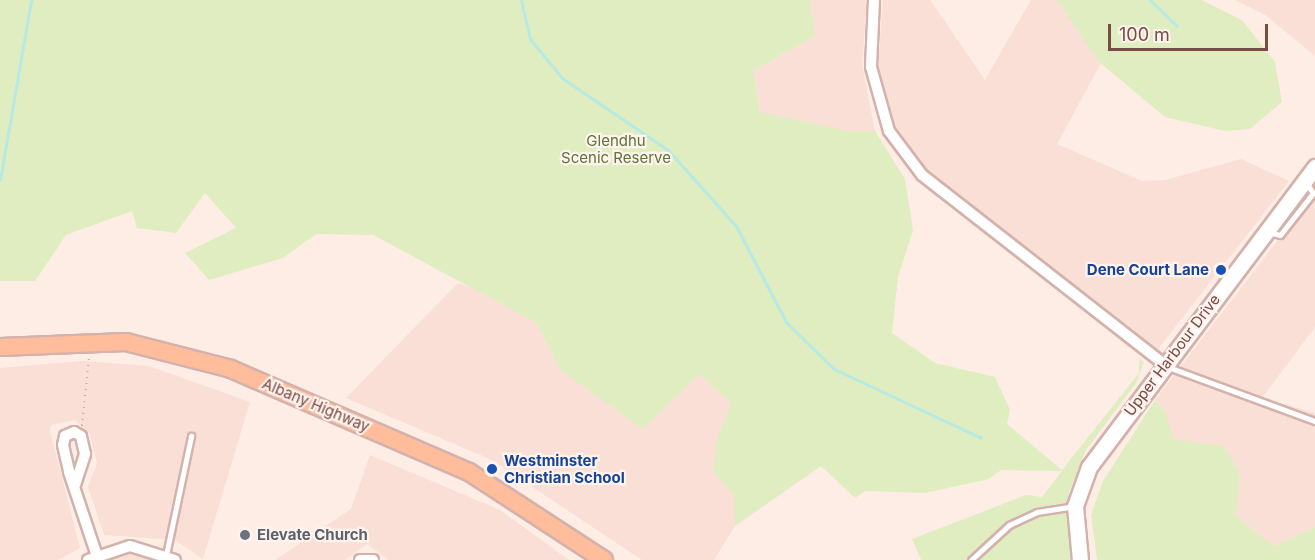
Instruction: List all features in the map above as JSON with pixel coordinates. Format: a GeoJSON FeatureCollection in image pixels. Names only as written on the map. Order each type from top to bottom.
{"type":"FeatureCollection","features":[{"type":"Feature","properties":{"kind":"main road","name":"Upper Harbour Drive"},"geometry":{"type":"LineString","coordinates":[[1080,560],[1075,506],[1089,467],[1164,364],[1311,174]]}},
{"type":"Feature","properties":{"kind":"main road","name":"Albany Highway"},"geometry":{"type":"LineString","coordinates":[[0,347],[90,342],[156,347],[231,369],[469,472],[604,560]]}},
{"type":"Feature","properties":{"kind":"street"},"geometry":{"type":"LineString","coordinates":[[874,0],[871,67],[889,131],[922,175],[1164,364]]}},
{"type":"Feature","properties":{"kind":"street"},"geometry":{"type":"LineString","coordinates":[[75,485],[93,558],[130,546],[171,558]]}},
{"type":"Feature","properties":{"kind":"street"},"geometry":{"type":"LineString","coordinates":[[360,560],[373,560]]}},
{"type":"Feature","properties":{"kind":"lane"},"geometry":{"type":"LineString","coordinates":[[1164,364],[1192,379],[1315,421]]}},
{"type":"Feature","properties":{"kind":"lane"},"geometry":{"type":"LineString","coordinates":[[171,558],[191,436]]}},
{"type":"Feature","properties":{"kind":"lane"},"geometry":{"type":"LineString","coordinates":[[971,560],[1009,525],[1037,512],[1075,506]]}},
{"type":"Feature","properties":{"kind":"path"},"geometry":{"type":"LineString","coordinates":[[81,429],[90,342]]}},
{"type":"Feature","properties":{"kind":"shaded area"},"geometry":{"type":"Polygon","coordinates":[[[810,0],[867,0],[862,65],[875,131],[764,133],[753,71],[815,36],[810,0]]]}},
{"type":"Feature","properties":{"kind":"shaded area"},"geometry":{"type":"Polygon","coordinates":[[[883,0],[930,0],[985,80],[1031,0],[1058,0],[1101,63],[1057,144],[1142,181],[1165,180],[1241,159],[1289,181],[1158,349],[927,171],[892,121],[878,67],[883,0]]]}},
{"type":"Feature","properties":{"kind":"shaded area"},"geometry":{"type":"Polygon","coordinates":[[[1235,0],[1315,0],[1315,56],[1267,16],[1235,0]]]}},
{"type":"Feature","properties":{"kind":"shaded area"},"geometry":{"type":"Polygon","coordinates":[[[1315,192],[1315,327],[1262,398],[1315,413],[1315,527],[1274,546],[1236,516],[1240,474],[1172,439],[1165,411],[1155,400],[1315,192]]]}},
{"type":"Feature","properties":{"kind":"shaded area"},"geometry":{"type":"Polygon","coordinates":[[[458,283],[700,373],[743,416],[735,526],[714,560],[642,560],[492,460],[346,398],[458,283]]]}},
{"type":"Feature","properties":{"kind":"shaded area"},"geometry":{"type":"Polygon","coordinates":[[[83,361],[149,366],[250,402],[203,559],[175,540],[104,535],[88,487],[97,463],[90,434],[75,420],[51,425],[50,431],[80,548],[58,560],[0,560],[0,368],[83,361]]]}},
{"type":"Feature","properties":{"kind":"shaded area"},"geometry":{"type":"Polygon","coordinates":[[[370,455],[500,510],[569,560],[389,560],[367,544],[345,560],[275,560],[351,509],[370,455]]]}},
{"type":"Feature","properties":{"kind":"shaded area"},"geometry":{"type":"Polygon","coordinates":[[[131,552],[157,552],[170,560],[110,560],[131,552]]]}},
{"type":"Feature","properties":{"kind":"green space","name":"Glendhu Scenic Reserve"},"geometry":{"type":"Polygon","coordinates":[[[0,0],[810,0],[815,36],[753,71],[760,112],[848,131],[875,131],[905,179],[913,230],[898,277],[892,333],[935,363],[995,377],[1010,410],[1007,424],[1062,470],[1139,373],[1139,359],[1144,362],[1136,383],[1086,450],[1069,492],[1076,560],[921,560],[912,539],[1026,495],[1042,497],[1062,471],[1001,470],[989,479],[925,493],[865,491],[855,498],[821,466],[735,526],[734,495],[713,472],[717,439],[731,404],[700,374],[643,429],[560,370],[537,323],[373,235],[316,234],[283,258],[209,280],[185,253],[236,228],[205,193],[176,233],[137,228],[132,211],[66,235],[35,281],[0,281],[0,0]]]}},
{"type":"Feature","properties":{"kind":"green space"},"geometry":{"type":"Polygon","coordinates":[[[1057,0],[1202,0],[1242,20],[1275,62],[1282,102],[1250,129],[1225,131],[1165,117],[1099,62],[1057,0]]]}},
{"type":"Feature","properties":{"kind":"green space"},"geometry":{"type":"Polygon","coordinates":[[[1155,400],[1165,411],[1173,439],[1224,446],[1240,474],[1236,516],[1274,546],[1315,527],[1315,560],[1097,560],[1091,515],[1103,481],[1155,400]]]}},
{"type":"Feature","properties":{"kind":"waterway"},"geometry":{"type":"LineString","coordinates":[[0,180],[31,0]]}},
{"type":"Feature","properties":{"kind":"waterway"},"geometry":{"type":"LineString","coordinates":[[521,0],[530,39],[562,78],[668,150],[736,226],[786,322],[834,369],[981,438]]}},
{"type":"Feature","properties":{"kind":"waterway"},"geometry":{"type":"LineString","coordinates":[[1150,0],[1177,26]]}},
{"type":"Feature","properties":{"kind":"place","name":"Dene Court Lane"},"geometry":{"type":"Point","coordinates":[1221,270]}},
{"type":"Feature","properties":{"kind":"place","name":"Westminster Christian School"},"geometry":{"type":"Point","coordinates":[492,469]}},
{"type":"Feature","properties":{"kind":"place","name":"Elevate Church"},"geometry":{"type":"Point","coordinates":[245,535]}}]}
